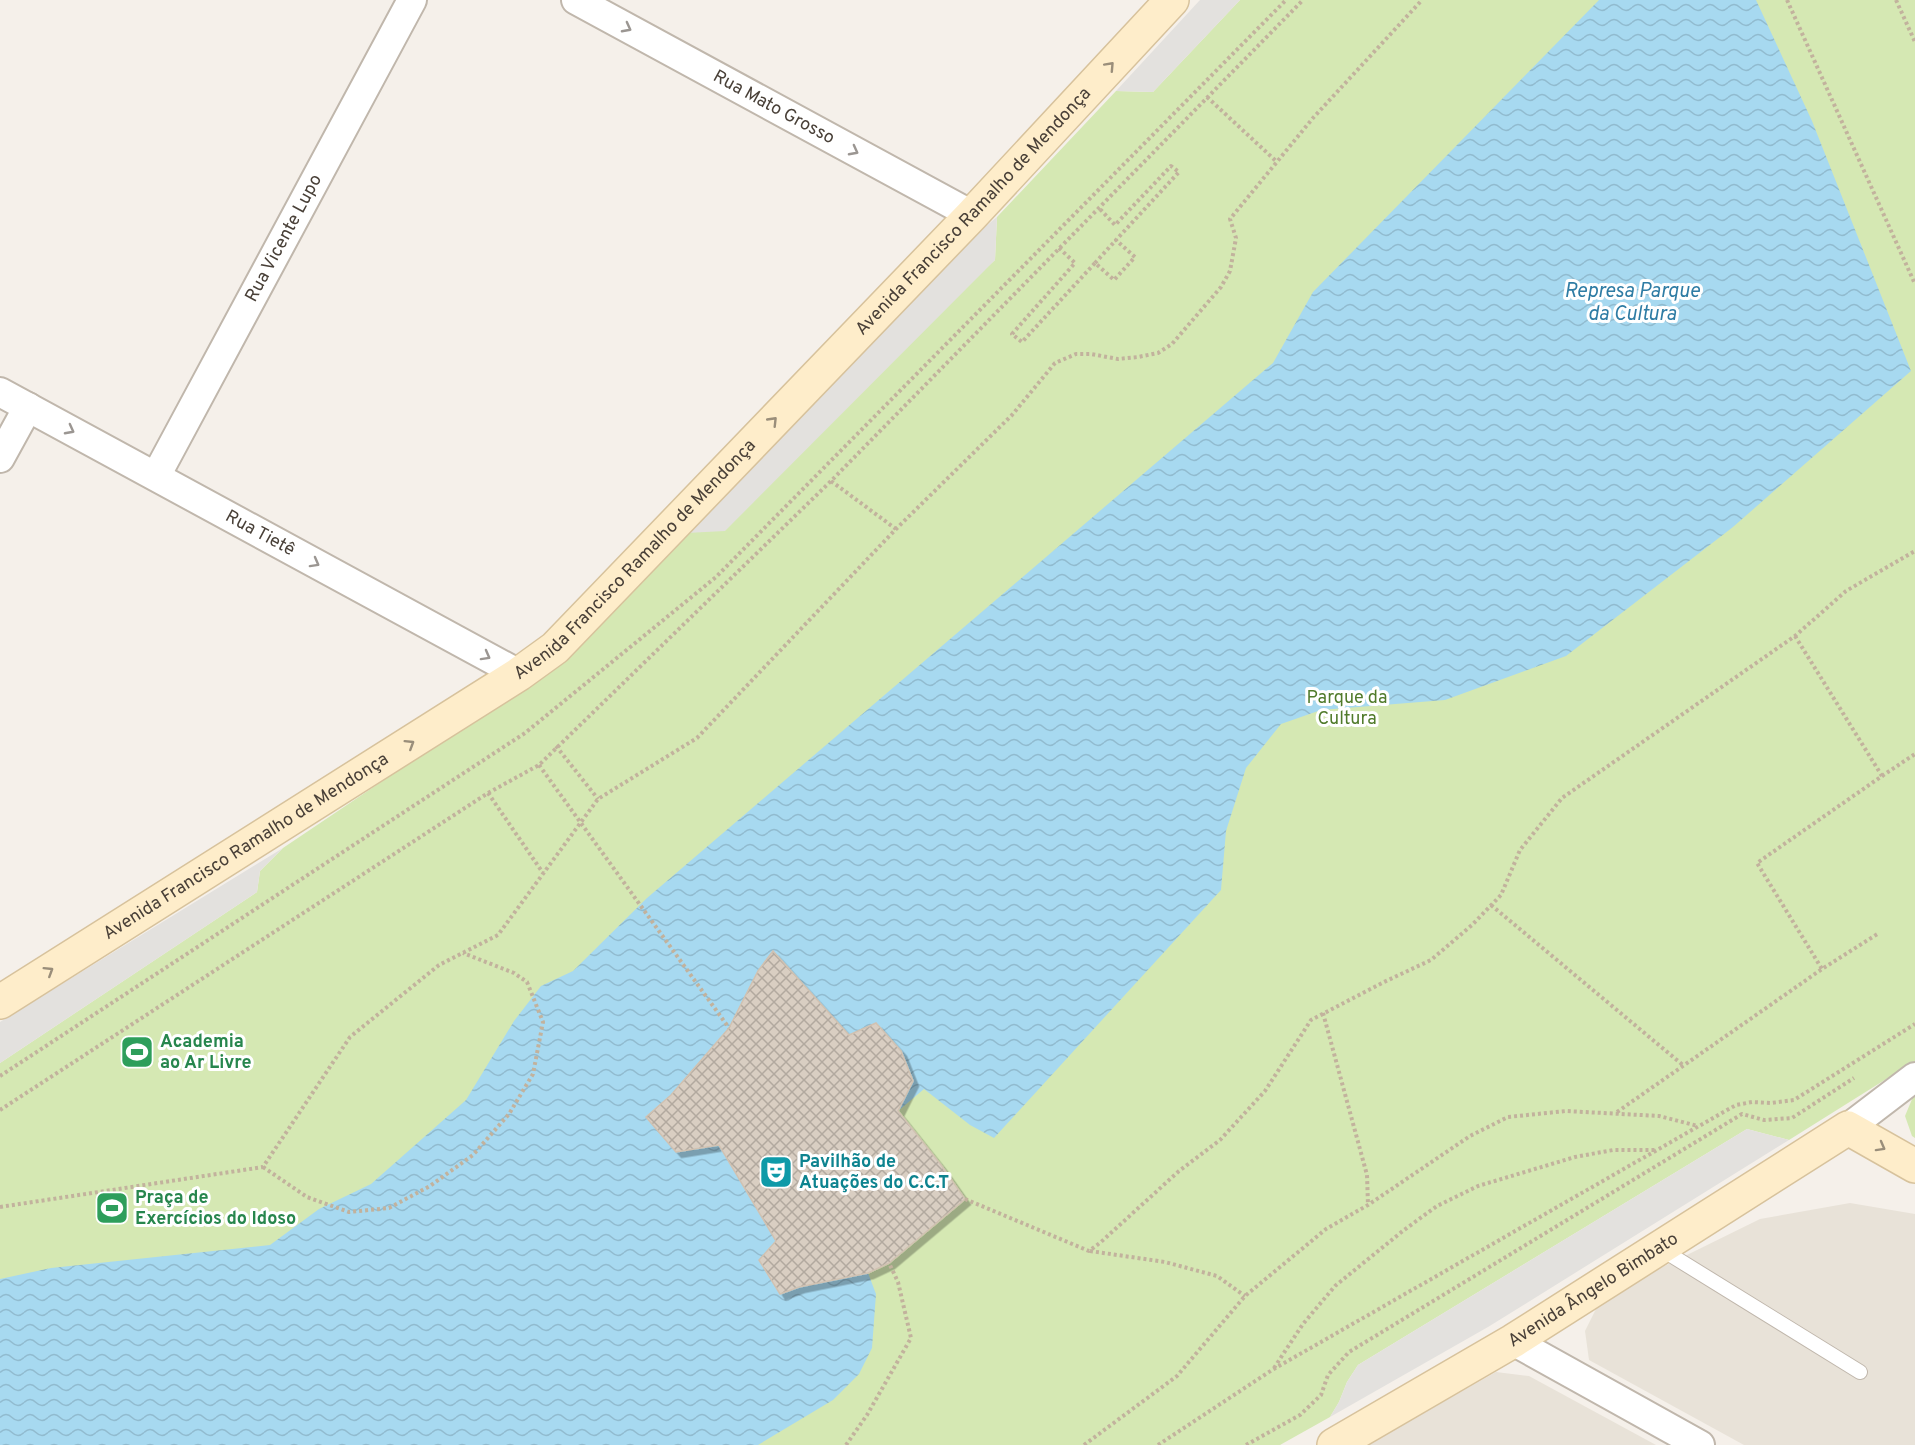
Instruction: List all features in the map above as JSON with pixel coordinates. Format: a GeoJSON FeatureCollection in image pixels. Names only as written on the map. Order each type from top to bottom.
{"type":"FeatureCollection","features":[{"type":"Feature","properties":{"kind":"street","name":"Rua Vicente Lupo"},"geometry":{"type":"LineString","coordinates":[[156,476],[412,0]]}},
{"type":"Feature","properties":{"kind":"street","name":"Rua Mato Grosso"},"geometry":{"type":"LineString","coordinates":[[576,0],[972,214]]}},
{"type":"Feature","properties":{"kind":"street","name":"Avenida Francisco Ramalho de Mendonça"},"geometry":{"type":"LineString","coordinates":[[0,1002],[519,674],[555,648],[972,214],[1172,0]]}},
{"type":"Feature","properties":{"kind":"street","name":"Rua Tietê"},"geometry":{"type":"LineString","coordinates":[[0,392],[519,674]]}},
{"type":"Feature","properties":{"kind":"street"},"geometry":{"type":"LineString","coordinates":[[0,458],[28,407]]}},
{"type":"Feature","properties":{"kind":"street","name":"Avenida Ângelo Bimbato"},"geometry":{"type":"LineString","coordinates":[[1334,1445],[1513,1341],[1848,1128],[1915,1077]]}},
{"type":"Feature","properties":{"kind":"street"},"geometry":{"type":"LineString","coordinates":[[1848,1128],[1915,1166]]}},
{"type":"Feature","properties":{"kind":"street"},"geometry":{"type":"LineString","coordinates":[[1513,1341],[1700,1445]]}},
{"type":"Feature","properties":{"kind":"lane"},"geometry":{"type":"LineString","coordinates":[[1659,1248],[1860,1372]]}},
{"type":"Feature","properties":{"kind":"path"},"geometry":{"type":"LineString","coordinates":[[0,1110],[488,794],[538,765],[831,481],[1303,0]]}},
{"type":"Feature","properties":{"kind":"path"},"geometry":{"type":"LineString","coordinates":[[263,1167],[350,1037],[439,965],[498,935],[598,799],[697,738],[896,529],[1012,415],[1054,363],[1076,354],[1118,359],[1138,357],[1158,352],[1172,344],[1221,287],[1230,271],[1236,238],[1230,219],[1313,118],[1422,0]]}},
{"type":"Feature","properties":{"kind":"path"},"geometry":{"type":"LineString","coordinates":[[1787,0],[1915,284]]}},
{"type":"Feature","properties":{"kind":"path"},"geometry":{"type":"LineString","coordinates":[[1896,0],[1915,42]]}},
{"type":"Feature","properties":{"kind":"path"},"geometry":{"type":"LineString","coordinates":[[1208,97],[1277,162]]}},
{"type":"Feature","properties":{"kind":"path"},"geometry":{"type":"LineString","coordinates":[[1059,249],[1075,263],[1012,334],[1022,342],[1179,172],[1171,166],[1115,225],[1099,208]]}},
{"type":"Feature","properties":{"kind":"path"},"geometry":{"type":"LineString","coordinates":[[1095,263],[1113,280],[1135,257],[1116,240]]}},
{"type":"Feature","properties":{"kind":"path"},"geometry":{"type":"LineString","coordinates":[[831,481],[896,529]]}},
{"type":"Feature","properties":{"kind":"path"},"geometry":{"type":"LineString","coordinates":[[1089,1251],[1179,1171],[1220,1140],[1265,1091],[1311,1020],[1384,981],[1431,960],[1472,925],[1501,894],[1520,850],[1562,798],[1795,636],[1846,591],[1915,550]]}},
{"type":"Feature","properties":{"kind":"path"},"geometry":{"type":"LineString","coordinates":[[1795,636],[1882,776]]}},
{"type":"Feature","properties":{"kind":"path"},"geometry":{"type":"LineString","coordinates":[[556,746],[598,799]]}},
{"type":"Feature","properties":{"kind":"path"},"geometry":{"type":"LineString","coordinates":[[1822,969],[1757,862],[1915,754]]}},
{"type":"Feature","properties":{"kind":"path"},"geometry":{"type":"LineString","coordinates":[[538,765],[729,1028]]}},
{"type":"Feature","properties":{"kind":"path"},"geometry":{"type":"LineString","coordinates":[[488,794],[543,873]]}},
{"type":"Feature","properties":{"kind":"path"},"geometry":{"type":"LineString","coordinates":[[1491,905],[1684,1066]]}},
{"type":"Feature","properties":{"kind":"path"},"geometry":{"type":"LineString","coordinates":[[1616,1113],[1822,969],[1879,933]]}},
{"type":"Feature","properties":{"kind":"path"},"geometry":{"type":"LineString","coordinates":[[0,1207],[263,1167],[307,1197],[349,1212],[389,1208],[430,1186],[473,1155],[509,1113],[534,1074],[543,1022],[527,982],[514,973],[462,953]]}},
{"type":"Feature","properties":{"kind":"path"},"geometry":{"type":"LineString","coordinates":[[1323,1013],[1367,1175],[1368,1205]]}},
{"type":"Feature","properties":{"kind":"path"},"geometry":{"type":"LineString","coordinates":[[1158,1445],[1272,1370],[1699,1126],[1736,1106],[1752,1102],[1771,1103],[1794,1100],[1915,1024]]}},
{"type":"Feature","properties":{"kind":"path"},"geometry":{"type":"LineString","coordinates":[[1246,1445],[1300,1415],[1321,1395],[1328,1375],[1349,1352],[1731,1120],[1742,1114],[1764,1120],[1792,1118],[1858,1076]]}},
{"type":"Feature","properties":{"kind":"path"},"geometry":{"type":"LineString","coordinates":[[1084,1445],[1177,1376],[1245,1296],[1326,1229],[1368,1205],[1470,1136],[1508,1117],[1566,1111],[1659,1116],[1699,1126]]}},
{"type":"Feature","properties":{"kind":"path"},"geometry":{"type":"LineString","coordinates":[[1272,1370],[1304,1324],[1335,1286],[1437,1206],[1478,1186],[1575,1157],[1613,1150],[1657,1150]]}},
{"type":"Feature","properties":{"kind":"path"},"geometry":{"type":"LineString","coordinates":[[965,1199],[1089,1251],[1165,1262],[1217,1276],[1245,1296]]}},
{"type":"Feature","properties":{"kind":"path"},"geometry":{"type":"LineString","coordinates":[[846,1445],[867,1415],[911,1338],[898,1282],[889,1263]]}},
{"type":"Feature","properties":{"kind":"shaded area"},"geometry":{"type":"Polygon","coordinates":[[[1200,0],[1240,0],[1153,92],[1116,91],[1200,0]]]}},
{"type":"Feature","properties":{"kind":"shaded area"},"geometry":{"type":"Polygon","coordinates":[[[997,217],[995,260],[725,531],[686,533],[986,226],[997,217]]]}},
{"type":"Feature","properties":{"kind":"shaded area"},"geometry":{"type":"Polygon","coordinates":[[[283,848],[260,871],[257,892],[0,1063],[0,1022],[283,848]]]}},
{"type":"Feature","properties":{"kind":"shaded area"},"geometry":{"type":"Polygon","coordinates":[[[1747,1129],[1789,1140],[1488,1327],[1330,1417],[1358,1365],[1747,1129]]]}},
{"type":"Feature","properties":{"kind":"shaded area"},"geometry":{"type":"Polygon","coordinates":[[[1850,1203],[1915,1214],[1915,1445],[1744,1445],[1589,1360],[1585,1331],[1597,1307],[1626,1285],[1760,1219],[1850,1203]]]}},
{"type":"Feature","properties":{"kind":"shaded area"},"geometry":{"type":"Polygon","coordinates":[[[1496,1372],[1529,1376],[1656,1445],[1367,1445],[1496,1372]]]}},
{"type":"Feature","properties":{"kind":"green space","name":"Parque da Cultura"},"geometry":{"type":"Polygon","coordinates":[[[1240,0],[1915,0],[1915,1061],[1789,1140],[1747,1129],[1358,1365],[1330,1417],[1280,1445],[0,1445],[0,1063],[257,892],[260,871],[283,848],[534,679],[686,533],[995,260],[997,217],[1116,91],[1153,92],[1240,0]]]}},
{"type":"Feature","properties":{"kind":"green space"},"geometry":{"type":"Polygon","coordinates":[[[1915,1092],[1915,1138],[1912,1136],[1905,1116],[1915,1092]]]}},
{"type":"Feature","properties":{"kind":"water","name":"Represa Parque da Cultura"},"geometry":{"type":"Polygon","coordinates":[[[1599,0],[1756,0],[1812,121],[1911,371],[1733,527],[1566,656],[1445,700],[1321,710],[1281,724],[1246,768],[1226,831],[1221,890],[994,1138],[970,1125],[924,1089],[898,1111],[913,1081],[901,1051],[876,1023],[849,1035],[773,951],[758,971],[729,1028],[671,1095],[646,1117],[676,1152],[719,1145],[776,1241],[759,1260],[780,1294],[799,1287],[868,1273],[876,1294],[872,1348],[859,1374],[833,1400],[758,1445],[0,1445],[0,1279],[51,1268],[270,1245],[319,1209],[371,1184],[466,1100],[514,1021],[541,986],[573,971],[647,898],[1273,363],[1313,292],[1599,0]]]}},
{"type":"Feature","properties":{"kind":"building"},"geometry":{"type":"Polygon","coordinates":[[[773,951],[849,1035],[876,1023],[901,1051],[913,1081],[898,1111],[965,1199],[889,1263],[868,1273],[799,1287],[780,1294],[759,1260],[776,1241],[719,1145],[676,1152],[646,1117],[671,1095],[729,1028],[758,971],[773,951]]]}},
{"type":"Feature","properties":{"kind":"place","name":"Academia ao Ar Livre"},"geometry":{"type":"Point","coordinates":[137,1052]}},
{"type":"Feature","properties":{"kind":"place","name":"Pavilhão de Atuações do C.C.T"},"geometry":{"type":"Point","coordinates":[776,1172]}},
{"type":"Feature","properties":{"kind":"place","name":"Praça de Exercícios do Idoso"},"geometry":{"type":"Point","coordinates":[112,1208]}}]}
